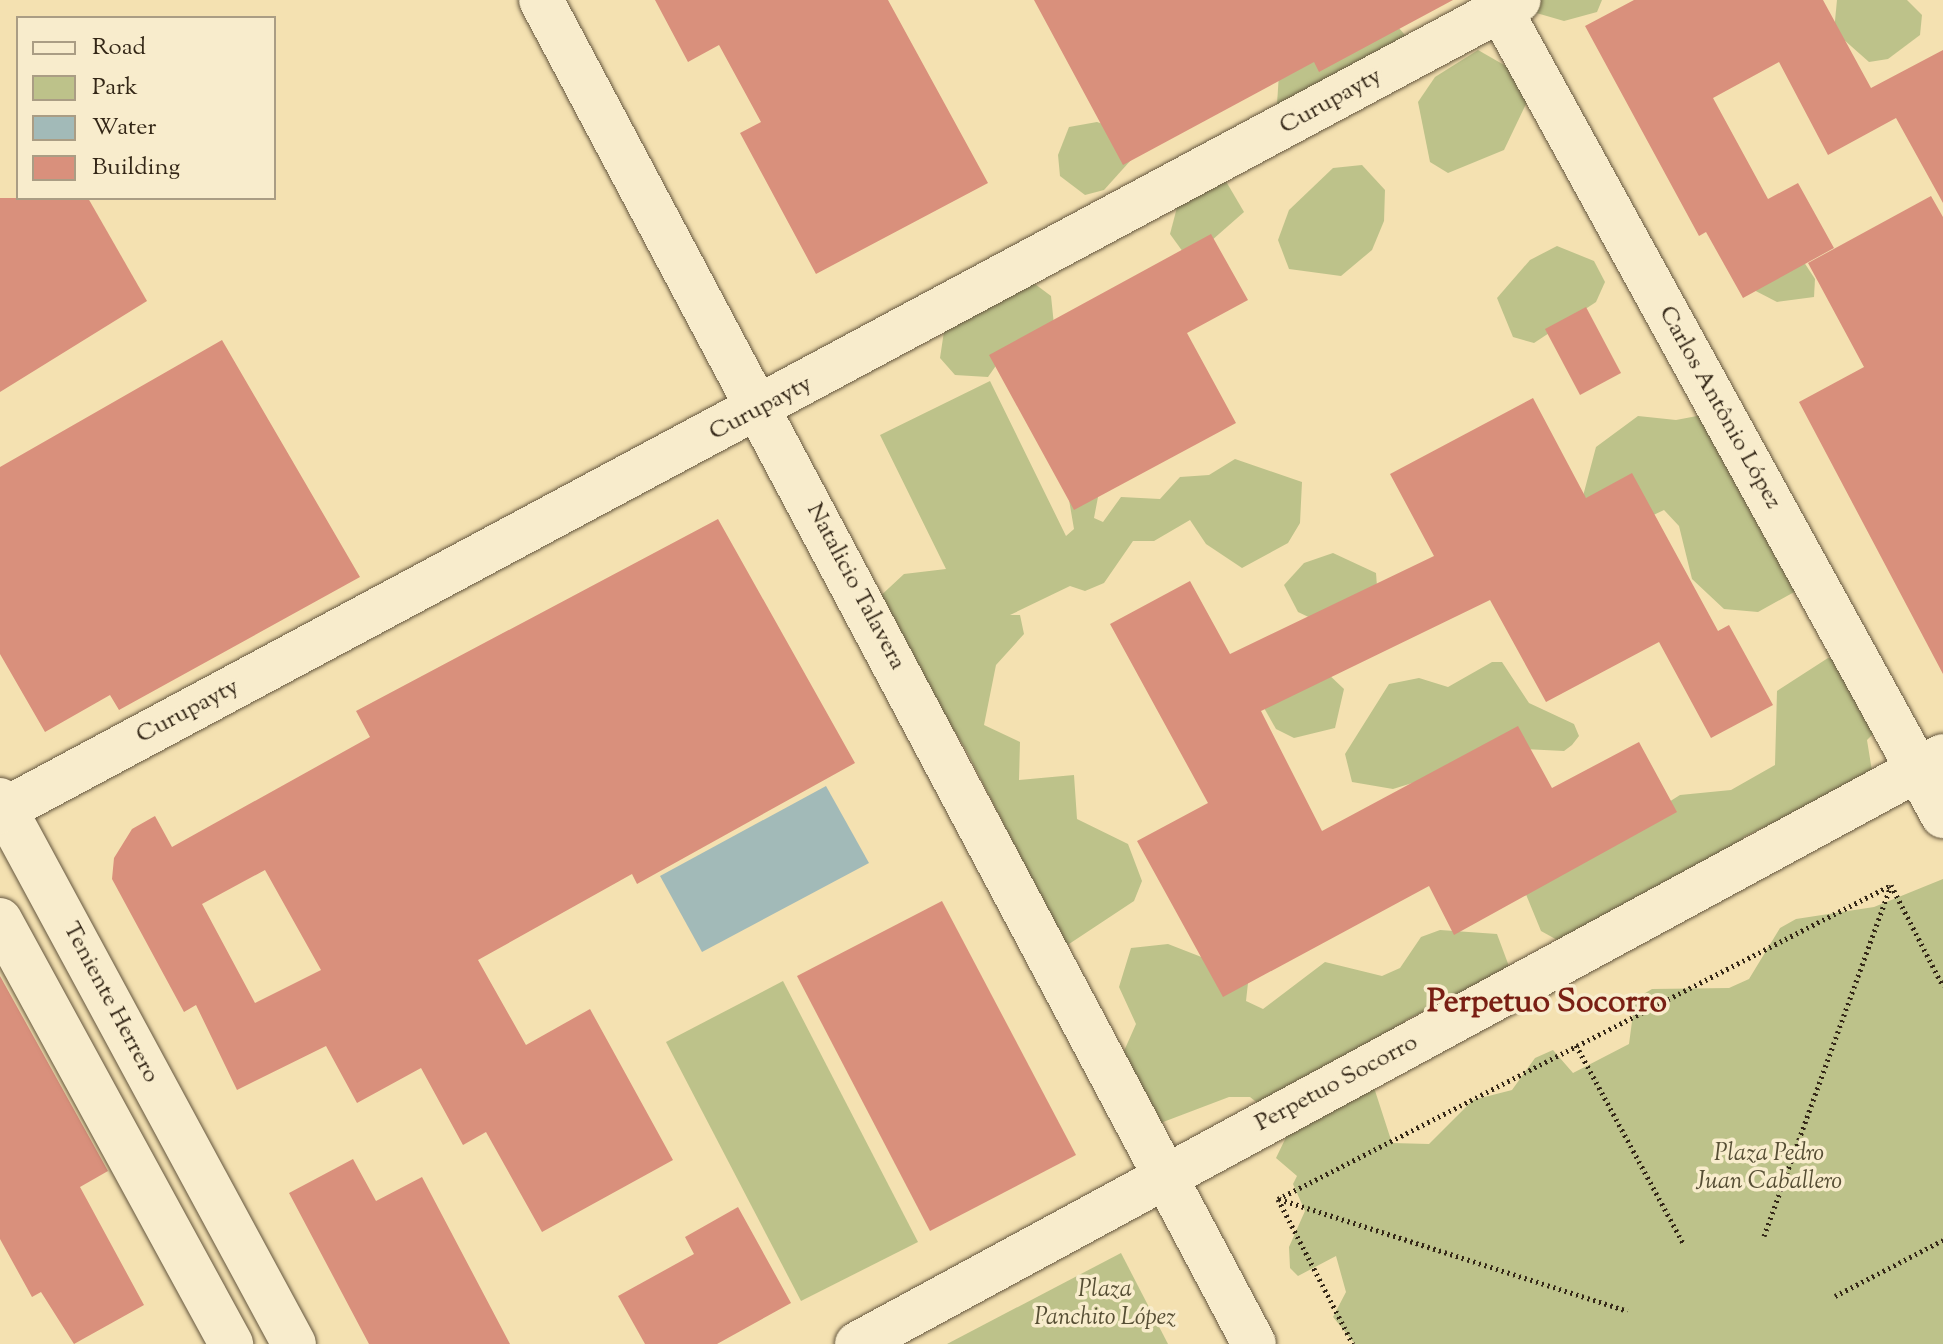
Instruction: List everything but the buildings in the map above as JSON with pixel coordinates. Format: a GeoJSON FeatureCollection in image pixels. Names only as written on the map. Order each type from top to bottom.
{"type":"FeatureCollection","features":[{"type":"Feature","properties":{"kind":"street","name":"Natalicio Talavera"},"geometry":{"type":"LineString","coordinates":[[541,0],[761,409],[1254,1344]]}},
{"type":"Feature","properties":{"kind":"street","name":"Curupayty"},"geometry":{"type":"LineString","coordinates":[[2,807],[761,409],[1505,3]]}},
{"type":"Feature","properties":{"kind":"street","name":"Carlos Antônio López"},"geometry":{"type":"LineString","coordinates":[[1505,3],[1931,763],[1943,816]]}},
{"type":"Feature","properties":{"kind":"street","name":"Perpetuo Socorro"},"geometry":{"type":"LineString","coordinates":[[857,1344],[1931,763]]}},
{"type":"Feature","properties":{"kind":"street","name":"Teniente Herrero"},"geometry":{"type":"LineString","coordinates":[[2,807],[294,1344]]}},
{"type":"Feature","properties":{"kind":"street"},"geometry":{"type":"LineString","coordinates":[[0,920],[231,1344]]}},
{"type":"Feature","properties":{"kind":"street"},"geometry":{"type":"LineString","coordinates":[[170,1232],[220,1206]]}},
{"type":"Feature","properties":{"kind":"path"},"geometry":{"type":"LineString","coordinates":[[1891,885],[1943,986]]}},
{"type":"Feature","properties":{"kind":"path"},"geometry":{"type":"LineString","coordinates":[[1278,1199],[1891,885]]}},
{"type":"Feature","properties":{"kind":"path"},"geometry":{"type":"LineString","coordinates":[[1764,1236],[1891,885]]}},
{"type":"Feature","properties":{"kind":"path"},"geometry":{"type":"LineString","coordinates":[[1576,1045],[1683,1243]]}},
{"type":"Feature","properties":{"kind":"path"},"geometry":{"type":"LineString","coordinates":[[1278,1199],[1627,1311]]}},
{"type":"Feature","properties":{"kind":"path"},"geometry":{"type":"LineString","coordinates":[[1278,1199],[1353,1344]]}},
{"type":"Feature","properties":{"kind":"path"},"geometry":{"type":"LineString","coordinates":[[1835,1296],[1943,1240]]}},
{"type":"Feature","properties":{"kind":"green space"},"geometry":{"type":"Polygon","coordinates":[[[1526,0],[1602,0],[1597,12],[1564,21],[1533,12],[1526,0]]]}},
{"type":"Feature","properties":{"kind":"green space"},"geometry":{"type":"Polygon","coordinates":[[[1837,0],[1907,0],[1922,15],[1920,35],[1888,59],[1869,62],[1834,31],[1837,0]]]}},
{"type":"Feature","properties":{"kind":"green space"},"geometry":{"type":"Polygon","coordinates":[[[1398,27],[1418,50],[1285,110],[1277,104],[1279,74],[1398,27]]]}},
{"type":"Feature","properties":{"kind":"green space"},"geometry":{"type":"Polygon","coordinates":[[[1478,50],[1518,73],[1527,102],[1504,150],[1448,173],[1430,162],[1418,102],[1435,77],[1478,50]]]}},
{"type":"Feature","properties":{"kind":"green space"},"geometry":{"type":"Polygon","coordinates":[[[1097,122],[1128,132],[1131,160],[1104,190],[1085,195],[1060,176],[1058,155],[1069,127],[1097,122]]]}},
{"type":"Feature","properties":{"kind":"green space"},"geometry":{"type":"Polygon","coordinates":[[[1362,165],[1385,190],[1384,221],[1372,250],[1341,276],[1289,269],[1278,240],[1289,210],[1333,168],[1362,165]]]}},
{"type":"Feature","properties":{"kind":"green space"},"geometry":{"type":"Polygon","coordinates":[[[1224,178],[1244,212],[1211,241],[1183,252],[1170,234],[1180,196],[1224,178]]]}},
{"type":"Feature","properties":{"kind":"green space"},"geometry":{"type":"Polygon","coordinates":[[[1557,246],[1594,261],[1605,282],[1596,302],[1534,343],[1513,337],[1497,298],[1530,260],[1557,246]]]}},
{"type":"Feature","properties":{"kind":"green space"},"geometry":{"type":"Polygon","coordinates":[[[1798,253],[1815,279],[1814,297],[1777,302],[1750,288],[1798,253]]]}},
{"type":"Feature","properties":{"kind":"green space"},"geometry":{"type":"Polygon","coordinates":[[[1027,278],[1051,296],[1054,325],[1002,357],[988,377],[955,375],[940,358],[946,318],[1027,278]]]}},
{"type":"Feature","properties":{"kind":"green space"},"geometry":{"type":"Polygon","coordinates":[[[990,381],[1066,536],[1074,529],[1067,488],[1098,497],[1094,518],[1103,522],[1121,497],[1160,499],[1180,477],[1209,475],[1235,459],[1302,482],[1300,523],[1288,543],[1242,568],[1206,544],[1190,520],[1154,541],[1133,541],[1104,583],[1085,591],[1070,586],[1010,615],[1020,615],[1024,634],[996,665],[984,725],[1020,742],[1019,780],[1074,775],[1077,819],[1128,844],[1142,881],[1134,901],[1066,946],[966,750],[875,601],[904,574],[946,569],[880,435],[990,381]]]}},
{"type":"Feature","properties":{"kind":"green space"},"geometry":{"type":"Polygon","coordinates":[[[1718,412],[1796,591],[1758,612],[1724,609],[1692,579],[1679,526],[1664,510],[1626,528],[1583,496],[1596,447],[1638,416],[1676,420],[1718,412]]]}},
{"type":"Feature","properties":{"kind":"green space"},"geometry":{"type":"Polygon","coordinates":[[[1333,553],[1376,573],[1378,600],[1317,621],[1298,612],[1284,585],[1304,563],[1333,553]]]}},
{"type":"Feature","properties":{"kind":"green space"},"geometry":{"type":"Polygon","coordinates":[[[1828,658],[1847,660],[1874,733],[1867,740],[1872,771],[1806,827],[1764,827],[1744,837],[1731,852],[1570,947],[1541,931],[1525,892],[1680,795],[1731,790],[1775,765],[1777,691],[1828,658]]]}},
{"type":"Feature","properties":{"kind":"green space"},"geometry":{"type":"Polygon","coordinates":[[[1492,662],[1502,662],[1529,703],[1574,724],[1579,736],[1572,745],[1564,751],[1522,749],[1393,789],[1352,782],[1345,754],[1389,684],[1419,678],[1448,687],[1492,662]]]}},
{"type":"Feature","properties":{"kind":"green space"},"geometry":{"type":"Polygon","coordinates":[[[1326,672],[1344,689],[1335,728],[1294,738],[1276,729],[1259,699],[1326,672]]]}},
{"type":"Feature","properties":{"kind":"green space","name":"Plaza Pedro Juan Caballero"},"geometry":{"type":"Polygon","coordinates":[[[1943,879],[1943,1344],[1355,1344],[1333,1317],[1346,1292],[1336,1256],[1298,1276],[1290,1268],[1289,1247],[1305,1211],[1293,1184],[1297,1176],[1276,1158],[1290,1129],[1250,1097],[1229,1097],[1150,1127],[1120,1060],[1136,1024],[1119,987],[1131,948],[1168,944],[1204,958],[1248,983],[1246,1001],[1263,1009],[1325,962],[1382,976],[1400,968],[1421,937],[1440,930],[1497,934],[1510,969],[1406,1020],[1368,1069],[1392,1143],[1429,1144],[1473,1100],[1512,1090],[1535,1058],[1553,1050],[1573,1073],[1629,1044],[1635,999],[1652,989],[1729,988],[1749,979],[1780,928],[1796,919],[1874,907],[1943,879]]]}},
{"type":"Feature","properties":{"kind":"green space"},"geometry":{"type":"Polygon","coordinates":[[[783,981],[918,1242],[801,1301],[666,1042],[783,981]]]}},
{"type":"Feature","properties":{"kind":"green space","name":"Plaza Panchito López"},"geometry":{"type":"Polygon","coordinates":[[[1121,1253],[1168,1344],[947,1344],[1121,1253]]]}},
{"type":"Feature","properties":{"kind":"water"},"geometry":{"type":"Polygon","coordinates":[[[826,786],[869,863],[702,952],[660,876],[826,786]]]}},
{"type":"Feature","properties":{"kind":"district","name":"Perpetuo Socorro"},"geometry":{"type":"Point","coordinates":[1547,1003]}}]}
